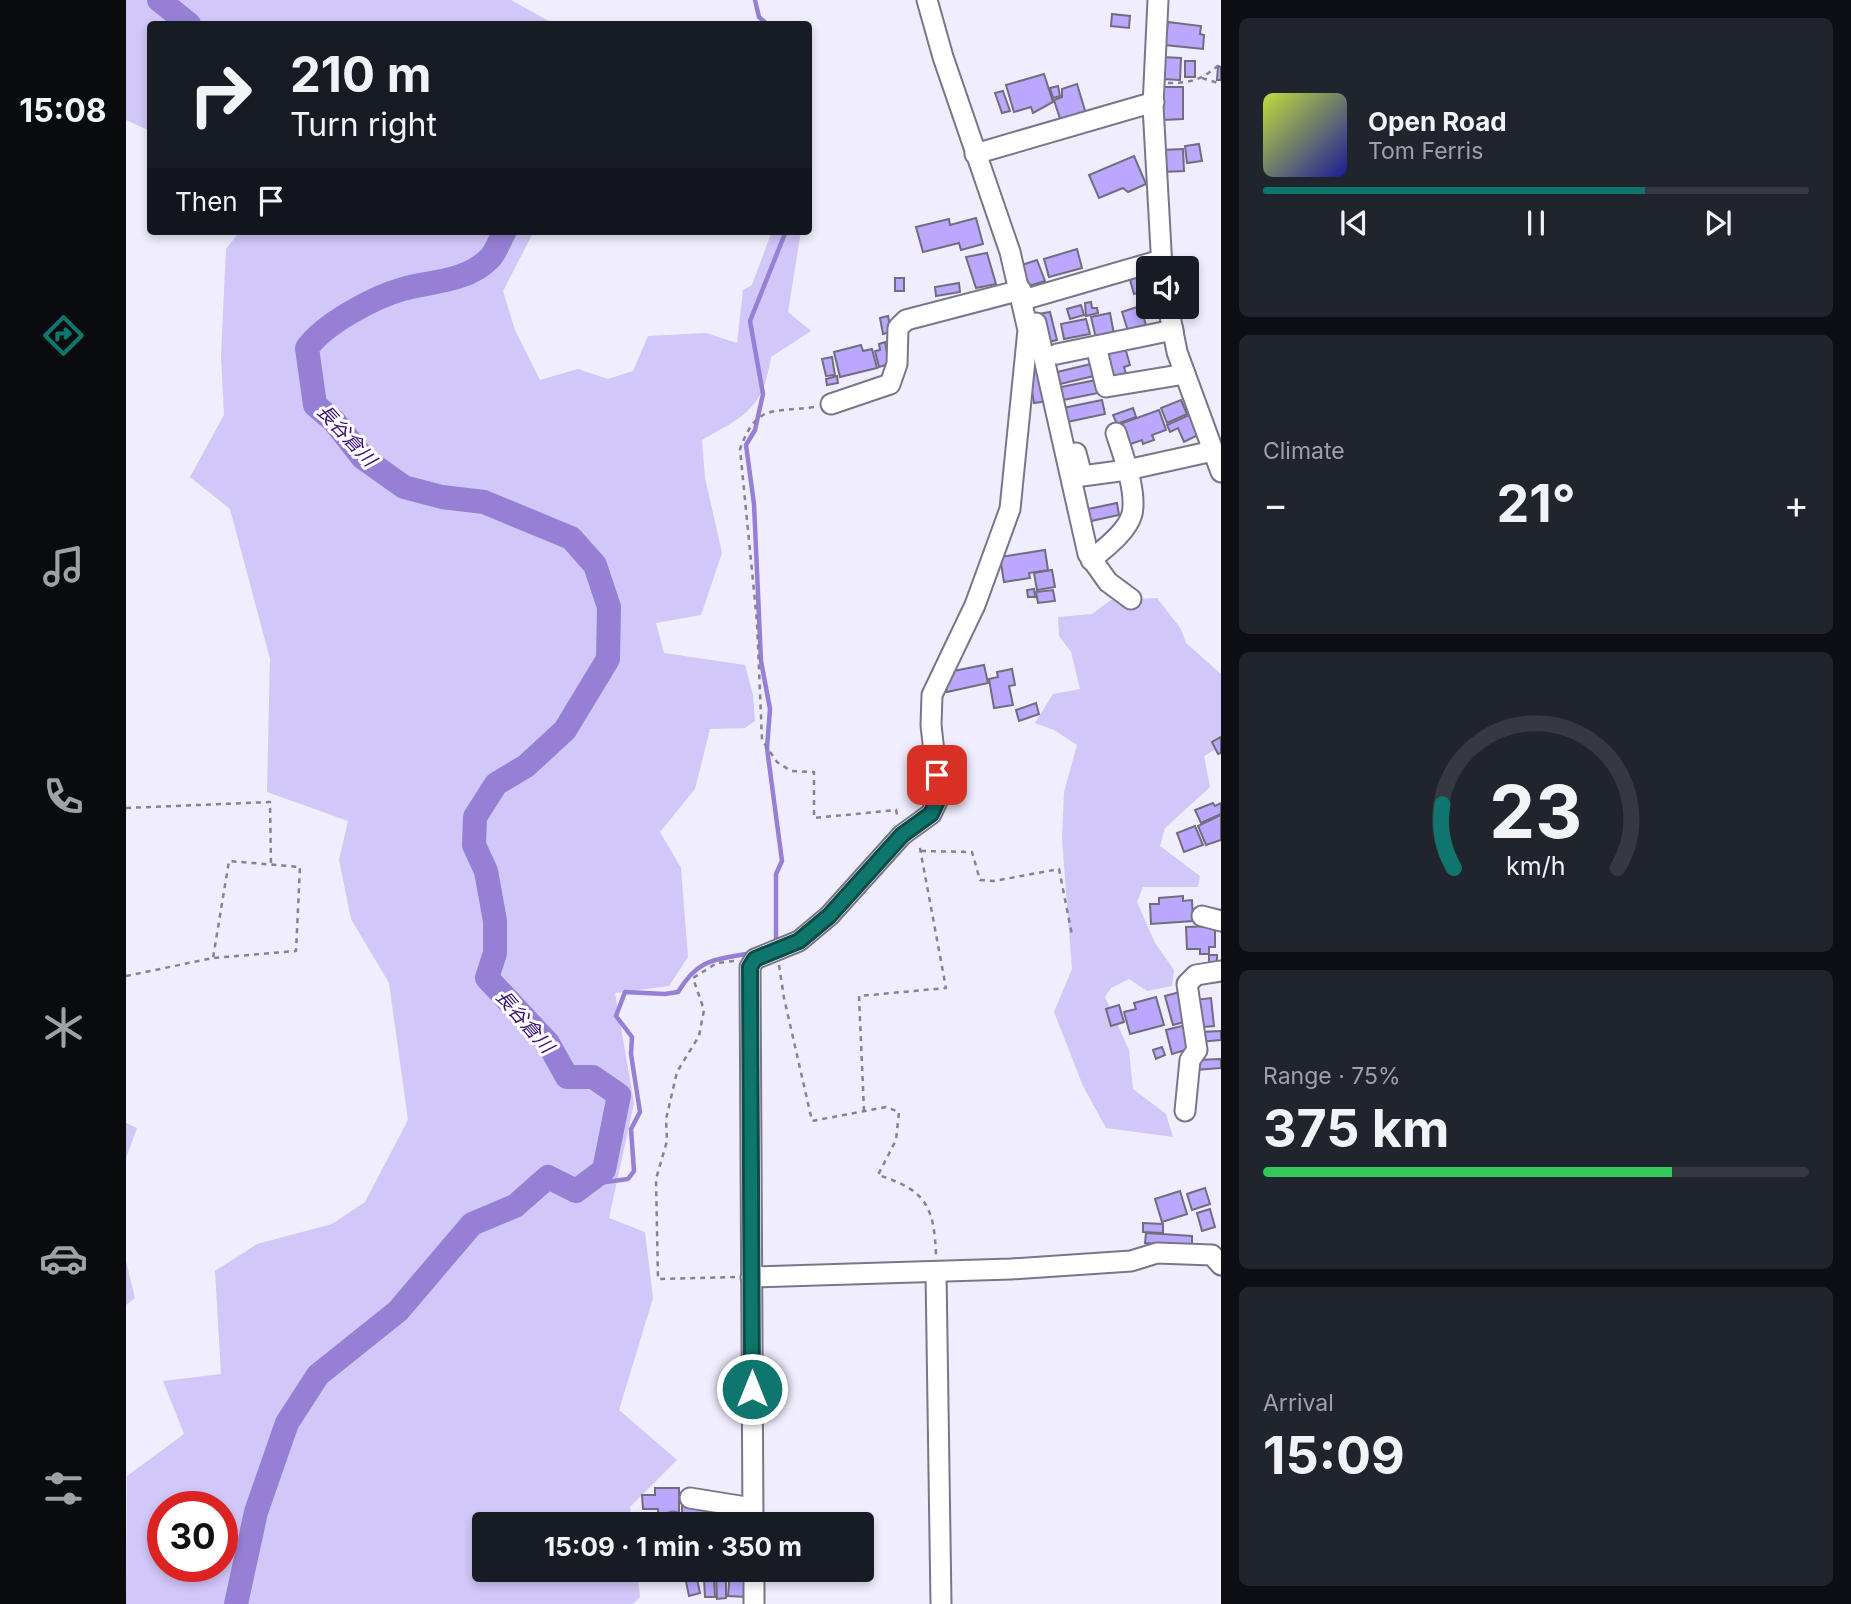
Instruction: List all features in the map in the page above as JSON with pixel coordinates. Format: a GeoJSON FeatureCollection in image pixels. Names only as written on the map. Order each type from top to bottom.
{"type":"FeatureCollection","features":[{"type":"Feature","properties":{"kind":"street"},"geometry":{"type":"LineString","coordinates":[[927,0],[975,153],[1025,296],[1091,559],[1108,582],[1131,599]]}},
{"type":"Feature","properties":{"kind":"street"},"geometry":{"type":"LineString","coordinates":[[1158,0],[1154,93],[1161,256]]}},
{"type":"Feature","properties":{"kind":"street"},"geometry":{"type":"LineString","coordinates":[[975,153],[1154,93]]}},
{"type":"Feature","properties":{"kind":"street"},"geometry":{"type":"LineString","coordinates":[[831,404],[890,384],[897,364],[898,328],[906,320],[1136,270]]}},
{"type":"Feature","properties":{"kind":"street"},"geometry":{"type":"LineString","coordinates":[[752,1512],[750,967],[755,959],[799,941],[829,916],[909,831],[931,814],[939,797],[931,725],[932,695],[975,605],[1010,509],[1028,342],[1025,296]]}},
{"type":"Feature","properties":{"kind":"street"},"geometry":{"type":"LineString","coordinates":[[1171,319],[1185,374],[1221,472]]}},
{"type":"Feature","properties":{"kind":"street"},"geometry":{"type":"LineString","coordinates":[[1056,354],[1173,330]]}},
{"type":"Feature","properties":{"kind":"street"},"geometry":{"type":"LineString","coordinates":[[1096,346],[1106,387],[1185,374]]}},
{"type":"Feature","properties":{"kind":"street"},"geometry":{"type":"LineString","coordinates":[[1091,559],[1115,538],[1132,514],[1132,488],[1116,433]]}},
{"type":"Feature","properties":{"kind":"street"},"geometry":{"type":"LineString","coordinates":[[1074,446],[1082,476],[1128,470],[1213,450]]}},
{"type":"Feature","properties":{"kind":"street"},"geometry":{"type":"LineString","coordinates":[[1185,1111],[1189,1060],[1197,1050],[1187,984],[1196,975],[1221,971]]}},
{"type":"Feature","properties":{"kind":"street"},"geometry":{"type":"LineString","coordinates":[[751,1277],[936,1272],[1131,1261],[1157,1253],[1176,1252],[1212,1255],[1221,1265]]}},
{"type":"Feature","properties":{"kind":"street"},"geometry":{"type":"LineString","coordinates":[[936,1272],[941,1604]]}},
{"type":"Feature","properties":{"kind":"street"},"geometry":{"type":"LineString","coordinates":[[690,1498],[738,1512]]}},
{"type":"Feature","properties":{"kind":"street"},"geometry":{"type":"LineString","coordinates":[[754,1582],[754,1604]]}},
{"type":"Feature","properties":{"kind":"path"},"geometry":{"type":"LineString","coordinates":[[1154,93],[1194,83],[1221,63]]}},
{"type":"Feature","properties":{"kind":"path"},"geometry":{"type":"LineString","coordinates":[[1202,78],[1221,85]]}},
{"type":"Feature","properties":{"kind":"path"},"geometry":{"type":"LineString","coordinates":[[831,404],[771,410],[749,424],[740,449],[757,622],[762,740],[777,762],[791,771],[814,772],[814,818],[896,810],[921,851],[946,988],[859,996],[864,1111]]}},
{"type":"Feature","properties":{"kind":"path"},"geometry":{"type":"LineString","coordinates":[[126,808],[270,802],[271,865]]}},
{"type":"Feature","properties":{"kind":"path"},"geometry":{"type":"LineString","coordinates":[[921,851],[972,852],[981,880],[994,881],[1059,869],[1072,935]]}},
{"type":"Feature","properties":{"kind":"path"},"geometry":{"type":"LineString","coordinates":[[126,976],[213,958],[296,951],[300,867],[229,861],[213,958]]}},
{"type":"Feature","properties":{"kind":"path"},"geometry":{"type":"LineString","coordinates":[[775,953],[782,972],[784,998],[812,1121],[887,1107],[899,1111],[897,1140],[878,1175],[909,1184],[920,1195],[935,1233],[936,1272]]}},
{"type":"Feature","properties":{"kind":"path"},"geometry":{"type":"LineString","coordinates":[[751,1277],[658,1279],[656,1180],[667,1141],[666,1119],[677,1072],[699,1036],[704,1010],[694,978],[717,963],[755,959]]}},
{"type":"Feature","properties":{"kind":"shaded area"},"geometry":{"type":"Polygon","coordinates":[[[126,0],[511,0],[549,21],[147,21],[147,130],[126,120],[126,0]]]}},
{"type":"Feature","properties":{"kind":"shaded area"},"geometry":{"type":"Polygon","coordinates":[[[237,235],[532,235],[503,291],[515,330],[540,380],[578,369],[608,379],[633,371],[648,336],[706,333],[737,343],[743,290],[752,285],[771,235],[800,235],[788,312],[811,331],[771,357],[763,389],[749,409],[702,440],[705,478],[722,553],[701,615],[656,623],[664,653],[745,665],[753,695],[755,721],[745,728],[710,729],[695,789],[660,832],[681,868],[688,957],[669,986],[615,993],[634,1103],[609,1218],[645,1232],[653,1298],[619,1410],[677,1460],[630,1507],[631,1512],[472,1512],[472,1582],[638,1582],[640,1597],[633,1604],[126,1604],[127,1476],[184,1434],[163,1381],[221,1374],[215,1271],[257,1244],[332,1224],[365,1202],[408,1120],[389,983],[351,919],[339,860],[348,821],[267,792],[270,659],[230,509],[190,477],[224,415],[221,356],[226,249],[237,235]]]}},
{"type":"Feature","properties":{"kind":"shaded area"},"geometry":{"type":"Polygon","coordinates":[[[1157,598],[1181,629],[1186,643],[1221,674],[1221,746],[1204,756],[1210,787],[1165,828],[1160,846],[1200,876],[1198,887],[1143,887],[1137,902],[1155,943],[1174,970],[1172,986],[1147,991],[1129,979],[1111,988],[1105,997],[1129,1050],[1133,1089],[1166,1114],[1173,1137],[1106,1128],[1083,1086],[1054,1012],[1072,969],[1062,839],[1064,792],[1077,745],[1054,730],[1035,723],[1053,694],[1080,689],[1071,652],[1059,636],[1058,617],[1092,614],[1111,600],[1157,598]]]}},
{"type":"Feature","properties":{"kind":"shaded area"},"geometry":{"type":"Polygon","coordinates":[[[126,1123],[137,1128],[126,1158],[126,1123]]]}},
{"type":"Feature","properties":{"kind":"shaded area"},"geometry":{"type":"Polygon","coordinates":[[[126,1261],[135,1298],[126,1305],[126,1261]]]}},
{"type":"Feature","properties":{"kind":"building"},"geometry":{"type":"Polygon","coordinates":[[[1112,14],[1130,16],[1129,28],[1111,26],[1112,14]]]}},
{"type":"Feature","properties":{"kind":"building"},"geometry":{"type":"Polygon","coordinates":[[[1168,22],[1201,26],[1200,34],[1204,35],[1203,49],[1165,45],[1168,22]]]}},
{"type":"Feature","properties":{"kind":"building"},"geometry":{"type":"Polygon","coordinates":[[[1162,57],[1181,58],[1180,80],[1161,79],[1162,57]]]}},
{"type":"Feature","properties":{"kind":"building"},"geometry":{"type":"Polygon","coordinates":[[[1185,61],[1195,61],[1195,77],[1185,77],[1185,61]]]}},
{"type":"Feature","properties":{"kind":"building"},"geometry":{"type":"Polygon","coordinates":[[[1218,66],[1221,67],[1221,80],[1217,80],[1218,66]]]}},
{"type":"Feature","properties":{"kind":"building"},"geometry":{"type":"Polygon","coordinates":[[[1044,74],[1053,102],[1033,113],[1031,107],[1014,112],[1006,85],[1044,74]]]}},
{"type":"Feature","properties":{"kind":"building"},"geometry":{"type":"Polygon","coordinates":[[[1077,84],[1087,117],[1062,125],[1054,100],[1062,97],[1062,89],[1077,84]]]}},
{"type":"Feature","properties":{"kind":"building"},"geometry":{"type":"Polygon","coordinates":[[[1058,86],[1060,96],[1053,98],[1050,88],[1058,86]]]}},
{"type":"Feature","properties":{"kind":"building"},"geometry":{"type":"Polygon","coordinates":[[[1162,87],[1183,87],[1183,119],[1163,120],[1162,87]]]}},
{"type":"Feature","properties":{"kind":"building"},"geometry":{"type":"Polygon","coordinates":[[[1003,91],[1010,111],[1002,113],[995,93],[1003,91]]]}},
{"type":"Feature","properties":{"kind":"building"},"geometry":{"type":"Polygon","coordinates":[[[1199,144],[1202,161],[1187,163],[1185,146],[1199,144]]]}},
{"type":"Feature","properties":{"kind":"building"},"geometry":{"type":"Polygon","coordinates":[[[1183,149],[1184,171],[1162,172],[1161,150],[1183,149]]]}},
{"type":"Feature","properties":{"kind":"building"},"geometry":{"type":"Polygon","coordinates":[[[1134,156],[1146,184],[1128,192],[1123,188],[1099,198],[1089,175],[1134,156]]]}},
{"type":"Feature","properties":{"kind":"building"},"geometry":{"type":"Polygon","coordinates":[[[976,218],[983,244],[961,250],[959,243],[923,252],[916,227],[949,219],[950,225],[976,218]]]}},
{"type":"Feature","properties":{"kind":"building"},"geometry":{"type":"Polygon","coordinates":[[[1077,249],[1082,268],[1049,277],[1044,259],[1077,249]]]}},
{"type":"Feature","properties":{"kind":"building"},"geometry":{"type":"Polygon","coordinates":[[[987,253],[996,284],[976,288],[966,257],[987,253]]]}},
{"type":"Feature","properties":{"kind":"building"},"geometry":{"type":"Polygon","coordinates":[[[1037,260],[1045,281],[1029,286],[1022,265],[1037,260]]]}},
{"type":"Feature","properties":{"kind":"building"},"geometry":{"type":"Polygon","coordinates":[[[1136,274],[1136,293],[1134,294],[1129,276],[1136,274]]]}},
{"type":"Feature","properties":{"kind":"building"},"geometry":{"type":"Polygon","coordinates":[[[895,278],[904,278],[904,291],[895,291],[895,278]]]}},
{"type":"Feature","properties":{"kind":"building"},"geometry":{"type":"Polygon","coordinates":[[[959,283],[960,292],[936,296],[935,287],[959,283]]]}},
{"type":"Feature","properties":{"kind":"building"},"geometry":{"type":"Polygon","coordinates":[[[1091,302],[1092,308],[1097,308],[1098,313],[1086,316],[1085,303],[1091,302]]]}},
{"type":"Feature","properties":{"kind":"building"},"geometry":{"type":"Polygon","coordinates":[[[1081,305],[1084,315],[1070,319],[1067,309],[1081,305]]]}},
{"type":"Feature","properties":{"kind":"building"},"geometry":{"type":"Polygon","coordinates":[[[1136,307],[1136,319],[1144,319],[1146,325],[1128,331],[1122,312],[1136,307]]]}},
{"type":"Feature","properties":{"kind":"building"},"geometry":{"type":"Polygon","coordinates":[[[1050,312],[1057,340],[1045,343],[1038,314],[1050,312]]]}},
{"type":"Feature","properties":{"kind":"building"},"geometry":{"type":"Polygon","coordinates":[[[1110,313],[1114,334],[1096,338],[1091,317],[1110,313]]]}},
{"type":"Feature","properties":{"kind":"building"},"geometry":{"type":"Polygon","coordinates":[[[888,316],[891,332],[883,334],[880,318],[888,316]]]}},
{"type":"Feature","properties":{"kind":"building"},"geometry":{"type":"Polygon","coordinates":[[[1086,319],[1090,334],[1064,339],[1061,324],[1086,319]]]}},
{"type":"Feature","properties":{"kind":"building"},"geometry":{"type":"Polygon","coordinates":[[[885,342],[889,364],[879,367],[875,351],[880,350],[879,344],[885,342]]]}},
{"type":"Feature","properties":{"kind":"building"},"geometry":{"type":"Polygon","coordinates":[[[1124,344],[1130,365],[1124,367],[1126,374],[1110,378],[1103,350],[1124,344]]]}},
{"type":"Feature","properties":{"kind":"building"},"geometry":{"type":"Polygon","coordinates":[[[861,345],[863,351],[872,349],[877,368],[840,377],[834,352],[861,345]]]}},
{"type":"Feature","properties":{"kind":"building"},"geometry":{"type":"Polygon","coordinates":[[[832,357],[835,375],[826,376],[822,359],[832,357]]]}},
{"type":"Feature","properties":{"kind":"building"},"geometry":{"type":"Polygon","coordinates":[[[1091,364],[1094,376],[1060,384],[1057,372],[1091,364]]]}},
{"type":"Feature","properties":{"kind":"building"},"geometry":{"type":"Polygon","coordinates":[[[1042,368],[1048,401],[1034,403],[1028,370],[1042,368]]]}},
{"type":"Feature","properties":{"kind":"building"},"geometry":{"type":"Polygon","coordinates":[[[837,376],[838,383],[827,385],[826,379],[837,376]]]}},
{"type":"Feature","properties":{"kind":"building"},"geometry":{"type":"Polygon","coordinates":[[[1096,380],[1098,393],[1063,400],[1061,387],[1096,380]]]}},
{"type":"Feature","properties":{"kind":"building"},"geometry":{"type":"Polygon","coordinates":[[[1102,400],[1105,414],[1067,422],[1063,408],[1102,400]]]}},
{"type":"Feature","properties":{"kind":"building"},"geometry":{"type":"Polygon","coordinates":[[[1181,400],[1187,414],[1167,423],[1161,408],[1181,400]]]}},
{"type":"Feature","properties":{"kind":"building"},"geometry":{"type":"Polygon","coordinates":[[[1133,408],[1136,417],[1117,424],[1113,415],[1133,408]]]}},
{"type":"Feature","properties":{"kind":"building"},"geometry":{"type":"Polygon","coordinates":[[[1159,410],[1166,430],[1152,435],[1154,440],[1143,444],[1142,440],[1125,446],[1117,425],[1159,410]]]}},
{"type":"Feature","properties":{"kind":"building"},"geometry":{"type":"Polygon","coordinates":[[[1189,415],[1198,435],[1184,442],[1178,428],[1170,432],[1167,425],[1189,415]]]}},
{"type":"Feature","properties":{"kind":"building"},"geometry":{"type":"Polygon","coordinates":[[[1117,503],[1119,515],[1091,521],[1088,509],[1117,503]]]}},
{"type":"Feature","properties":{"kind":"building"},"geometry":{"type":"Polygon","coordinates":[[[1045,550],[1048,570],[1029,573],[1030,578],[1004,582],[1000,557],[1045,550]]]}},
{"type":"Feature","properties":{"kind":"building"},"geometry":{"type":"Polygon","coordinates":[[[1052,570],[1055,587],[1037,590],[1034,573],[1052,570]]]}},
{"type":"Feature","properties":{"kind":"building"},"geometry":{"type":"Polygon","coordinates":[[[1034,589],[1035,597],[1028,597],[1027,590],[1034,589]]]}},
{"type":"Feature","properties":{"kind":"building"},"geometry":{"type":"Polygon","coordinates":[[[1053,590],[1055,601],[1038,603],[1036,592],[1053,590]]]}},
{"type":"Feature","properties":{"kind":"building"},"geometry":{"type":"Polygon","coordinates":[[[984,665],[988,683],[947,692],[943,673],[984,665]]]}},
{"type":"Feature","properties":{"kind":"building"},"geometry":{"type":"Polygon","coordinates":[[[1012,669],[1015,685],[1009,686],[1013,705],[994,708],[989,679],[998,677],[997,672],[1012,669]]]}},
{"type":"Feature","properties":{"kind":"building"},"geometry":{"type":"Polygon","coordinates":[[[1036,703],[1039,714],[1019,721],[1016,710],[1036,703]]]}},
{"type":"Feature","properties":{"kind":"building"},"geometry":{"type":"Polygon","coordinates":[[[1221,737],[1221,753],[1218,754],[1212,742],[1221,737]]]}},
{"type":"Feature","properties":{"kind":"building"},"geometry":{"type":"Polygon","coordinates":[[[1213,803],[1215,806],[1221,803],[1221,814],[1201,823],[1195,810],[1213,803]]]}},
{"type":"Feature","properties":{"kind":"building"},"geometry":{"type":"Polygon","coordinates":[[[1221,815],[1221,840],[1206,845],[1198,826],[1221,815]]]}},
{"type":"Feature","properties":{"kind":"building"},"geometry":{"type":"Polygon","coordinates":[[[1195,826],[1203,845],[1184,852],[1177,833],[1195,826]]]}},
{"type":"Feature","properties":{"kind":"building"},"geometry":{"type":"Polygon","coordinates":[[[1183,896],[1183,901],[1192,900],[1193,921],[1151,924],[1150,904],[1159,904],[1159,898],[1183,896]]]}},
{"type":"Feature","properties":{"kind":"building"},"geometry":{"type":"Polygon","coordinates":[[[1215,926],[1215,947],[1209,947],[1209,954],[1200,954],[1200,949],[1187,949],[1186,927],[1215,926]]]}},
{"type":"Feature","properties":{"kind":"building"},"geometry":{"type":"Polygon","coordinates":[[[1209,955],[1217,955],[1217,965],[1209,965],[1209,955]]]}},
{"type":"Feature","properties":{"kind":"building"},"geometry":{"type":"Polygon","coordinates":[[[1180,992],[1188,1021],[1173,1025],[1165,996],[1180,992]]]}},
{"type":"Feature","properties":{"kind":"building"},"geometry":{"type":"Polygon","coordinates":[[[1156,997],[1164,1025],[1130,1034],[1124,1012],[1136,1009],[1134,1003],[1156,997]]]}},
{"type":"Feature","properties":{"kind":"building"},"geometry":{"type":"Polygon","coordinates":[[[1211,998],[1214,1026],[1203,1027],[1194,1000],[1211,998]]]}},
{"type":"Feature","properties":{"kind":"building"},"geometry":{"type":"Polygon","coordinates":[[[1119,1005],[1124,1022],[1111,1026],[1106,1009],[1119,1005]]]}},
{"type":"Feature","properties":{"kind":"building"},"geometry":{"type":"Polygon","coordinates":[[[1186,1025],[1192,1048],[1172,1054],[1166,1030],[1186,1025]]]}},
{"type":"Feature","properties":{"kind":"building"},"geometry":{"type":"Polygon","coordinates":[[[1221,1031],[1221,1040],[1200,1042],[1200,1032],[1221,1031]]]}},
{"type":"Feature","properties":{"kind":"building"},"geometry":{"type":"Polygon","coordinates":[[[1162,1047],[1165,1055],[1156,1059],[1153,1050],[1162,1047]]]}},
{"type":"Feature","properties":{"kind":"building"},"geometry":{"type":"Polygon","coordinates":[[[1221,1059],[1221,1068],[1196,1070],[1195,1060],[1221,1059]]]}},
{"type":"Feature","properties":{"kind":"building"},"geometry":{"type":"Polygon","coordinates":[[[1205,1188],[1210,1204],[1192,1210],[1187,1194],[1205,1188]]]}},
{"type":"Feature","properties":{"kind":"building"},"geometry":{"type":"Polygon","coordinates":[[[1180,1191],[1187,1214],[1162,1222],[1155,1199],[1180,1191]]]}},
{"type":"Feature","properties":{"kind":"building"},"geometry":{"type":"Polygon","coordinates":[[[1210,1209],[1215,1227],[1202,1231],[1197,1213],[1210,1209]]]}},
{"type":"Feature","properties":{"kind":"building"},"geometry":{"type":"Polygon","coordinates":[[[1143,1223],[1163,1224],[1163,1233],[1143,1232],[1143,1223]]]}},
{"type":"Feature","properties":{"kind":"building"},"geometry":{"type":"Polygon","coordinates":[[[1146,1233],[1192,1236],[1192,1246],[1145,1243],[1146,1233]]]}},
{"type":"Feature","properties":{"kind":"building"},"geometry":{"type":"Polygon","coordinates":[[[655,1488],[679,1488],[679,1512],[643,1509],[642,1495],[655,1495],[655,1488]]]}},
{"type":"Feature","properties":{"kind":"building"},"geometry":{"type":"Polygon","coordinates":[[[682,1505],[708,1506],[708,1512],[682,1512],[682,1505]]]}},
{"type":"Feature","properties":{"kind":"building"},"geometry":{"type":"Polygon","coordinates":[[[686,1582],[698,1582],[700,1593],[689,1596],[686,1582]]]}},
{"type":"Feature","properties":{"kind":"building"},"geometry":{"type":"Polygon","coordinates":[[[704,1582],[714,1582],[715,1597],[705,1597],[704,1582]]]}},
{"type":"Feature","properties":{"kind":"building"},"geometry":{"type":"Polygon","coordinates":[[[716,1582],[726,1582],[726,1598],[717,1599],[716,1582]]]}},
{"type":"Feature","properties":{"kind":"building"},"geometry":{"type":"Polygon","coordinates":[[[729,1582],[747,1582],[746,1597],[728,1596],[729,1582]]]}},
{"type":"Feature","properties":{"kind":"waterway","name":"長谷倉川"},"geometry":{"type":"LineString","coordinates":[[159,0],[185,21]]}},
{"type":"Feature","properties":{"kind":"waterway"},"geometry":{"type":"LineString","coordinates":[[755,0],[759,17],[764,21]]}},
{"type":"Feature","properties":{"kind":"waterway","name":"長谷倉川"},"geometry":{"type":"LineString","coordinates":[[236,1604],[256,1512],[287,1423],[318,1375],[398,1311],[472,1224],[515,1206],[548,1177],[576,1191],[604,1170],[619,1095],[593,1077],[567,1077],[548,1043],[487,978],[495,953],[495,921],[486,871],[474,845],[475,817],[496,784],[526,766],[565,730],[608,659],[609,607],[595,565],[571,538],[484,502],[442,497],[404,487],[363,458],[334,421],[315,405],[307,348],[337,321],[378,298],[403,289],[448,280],[480,267],[494,253],[503,235]]}},
{"type":"Feature","properties":{"kind":"waterway"},"geometry":{"type":"LineString","coordinates":[[776,945],[776,874],[782,861],[767,748],[770,709],[761,661],[754,504],[746,445],[755,430],[763,394],[750,321],[784,235]]}},
{"type":"Feature","properties":{"kind":"waterway"},"geometry":{"type":"LineString","coordinates":[[583,1185],[628,1179],[634,1171],[631,1129],[640,1112],[631,1054],[632,1037],[616,1016],[625,992],[678,992],[701,966],[718,959],[751,953]]}},
{"type":"Feature","properties":{"kind":"route"},"geometry":{"type":"LineString","coordinates":[[752,1389],[750,967],[755,959],[799,941],[829,916],[902,835],[931,814],[939,797],[937,775]]}}]}
